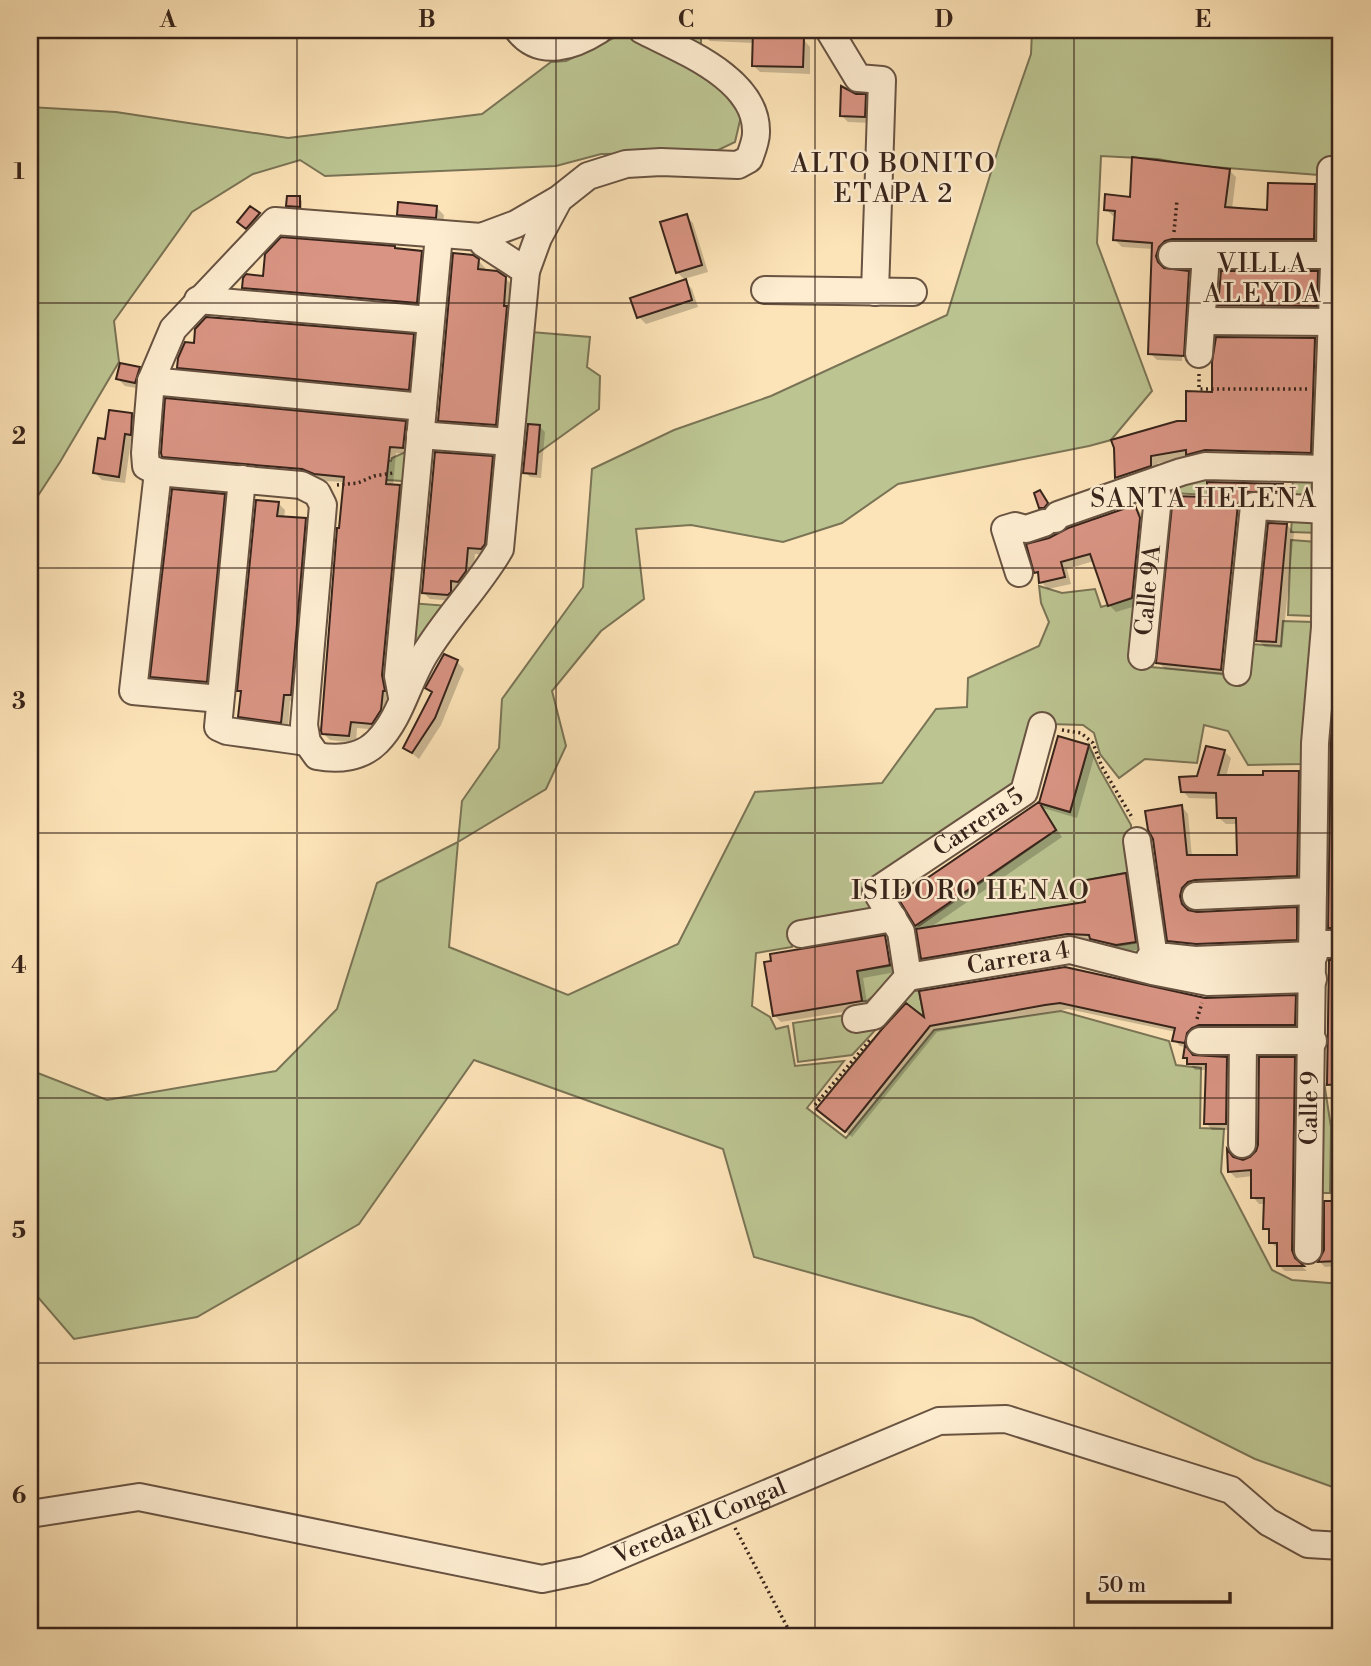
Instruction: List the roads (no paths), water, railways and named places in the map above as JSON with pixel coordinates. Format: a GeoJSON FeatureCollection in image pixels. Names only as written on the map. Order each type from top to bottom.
{"type":"FeatureCollection","features":[{"type":"Feature","properties":{"kind":"street"},"geometry":{"type":"LineString","coordinates":[[518,30],[526,40],[542,47],[578,43],[599,30]]}},
{"type":"Feature","properties":{"kind":"street"},"geometry":{"type":"LineString","coordinates":[[559,199],[538,239],[526,271],[500,549],[484,576],[427,650],[392,724],[384,734],[375,744],[357,754],[336,759],[317,756],[307,742],[304,725],[323,505],[317,493],[301,485],[158,472],[146,466],[151,381],[173,329],[275,221],[481,237],[516,224],[559,199],[587,176],[626,164],[661,162],[738,165],[749,159],[756,134],[754,113],[743,93],[685,51],[642,30]]}},
{"type":"Feature","properties":{"kind":"street"},"geometry":{"type":"LineString","coordinates":[[829,30],[858,78],[882,80],[875,292]]}},
{"type":"Feature","properties":{"kind":"street","name":"Calle 9"},"geometry":{"type":"LineString","coordinates":[[1308,1250],[1312,891],[1329,724],[1325,627],[1327,510],[1331,479],[1330,322],[1336,255],[1331,170]]}},
{"type":"Feature","properties":{"kind":"street"},"geometry":{"type":"LineString","coordinates":[[402,700],[398,676],[439,235]]}},
{"type":"Feature","properties":{"kind":"street"},"geometry":{"type":"LineString","coordinates":[[481,237],[483,243],[526,271]]}},
{"type":"Feature","properties":{"kind":"street"},"geometry":{"type":"LineString","coordinates":[[1172,255],[1336,255]]}},
{"type":"Feature","properties":{"kind":"street"},"geometry":{"type":"LineString","coordinates":[[1199,354],[1206,255]]}},
{"type":"Feature","properties":{"kind":"street"},"geometry":{"type":"LineString","coordinates":[[765,290],[913,292]]}},
{"type":"Feature","properties":{"kind":"street"},"geometry":{"type":"LineString","coordinates":[[198,300],[430,320]]}},
{"type":"Feature","properties":{"kind":"street"},"geometry":{"type":"LineString","coordinates":[[1202,321],[1330,322]]}},
{"type":"Feature","properties":{"kind":"street"},"geometry":{"type":"LineString","coordinates":[[151,381],[423,407]]}},
{"type":"Feature","properties":{"kind":"street"},"geometry":{"type":"LineString","coordinates":[[420,440],[510,442]]}},
{"type":"Feature","properties":{"kind":"street"},"geometry":{"type":"LineString","coordinates":[[1019,573],[1004,529],[1015,526],[1026,529],[1181,472],[1205,466],[1331,479]]}},
{"type":"Feature","properties":{"kind":"street"},"geometry":{"type":"LineString","coordinates":[[158,472],[133,691],[220,699]]}},
{"type":"Feature","properties":{"kind":"street"},"geometry":{"type":"LineString","coordinates":[[242,479],[218,727],[227,731],[307,742]]}},
{"type":"Feature","properties":{"kind":"street","name":"Calle 9A"},"geometry":{"type":"LineString","coordinates":[[1142,656],[1158,497],[1154,482]]}},
{"type":"Feature","properties":{"kind":"street"},"geometry":{"type":"LineString","coordinates":[[1237,672],[1254,506],[1327,510]]}},
{"type":"Feature","properties":{"kind":"street","name":"Carrera 5"},"geometry":{"type":"LineString","coordinates":[[893,918],[876,891],[1024,792],[1042,726]]}},
{"type":"Feature","properties":{"kind":"street"},"geometry":{"type":"LineString","coordinates":[[1137,841],[1154,958]]}},
{"type":"Feature","properties":{"kind":"street"},"geometry":{"type":"LineString","coordinates":[[1196,896],[1312,891]]}},
{"type":"Feature","properties":{"kind":"street"},"geometry":{"type":"LineString","coordinates":[[801,934],[893,918],[901,932],[908,977],[865,1018]]}},
{"type":"Feature","properties":{"kind":"street","name":"Carrera 4"},"geometry":{"type":"LineString","coordinates":[[908,977],[1070,950],[1208,982],[1313,959],[1341,944]]}},
{"type":"Feature","properties":{"kind":"street","name":"Carrera 4"},"geometry":{"type":"LineString","coordinates":[[1127,964],[1167,957],[1195,960],[1313,959]]}},
{"type":"Feature","properties":{"kind":"street"},"geometry":{"type":"LineString","coordinates":[[1200,1041],[1312,1041]]}},
{"type":"Feature","properties":{"kind":"street"},"geometry":{"type":"LineString","coordinates":[[1242,1144],[1243,1042]]}},
{"type":"Feature","properties":{"kind":"street","name":"Vereda El Congal"},"geometry":{"type":"LineString","coordinates":[[30,1514],[139,1497],[542,1579],[585,1570],[939,1421],[1006,1419],[1231,1490],[1268,1522],[1308,1544],[1341,1546]]}},
{"type":"Feature","properties":{"kind":"district","name":"ALTO BONITO ETAPA 2"},"geometry":{"type":"Point","coordinates":[894,179]}},
{"type":"Feature","properties":{"kind":"district","name":"VILLA ALEYDA"},"geometry":{"type":"Point","coordinates":[1263,279]}},
{"type":"Feature","properties":{"kind":"district","name":"SANTA HELENA"},"geometry":{"type":"Point","coordinates":[1204,499]}},
{"type":"Feature","properties":{"kind":"district","name":"ISIDORO HENAO"},"geometry":{"type":"Point","coordinates":[971,891]}}]}
